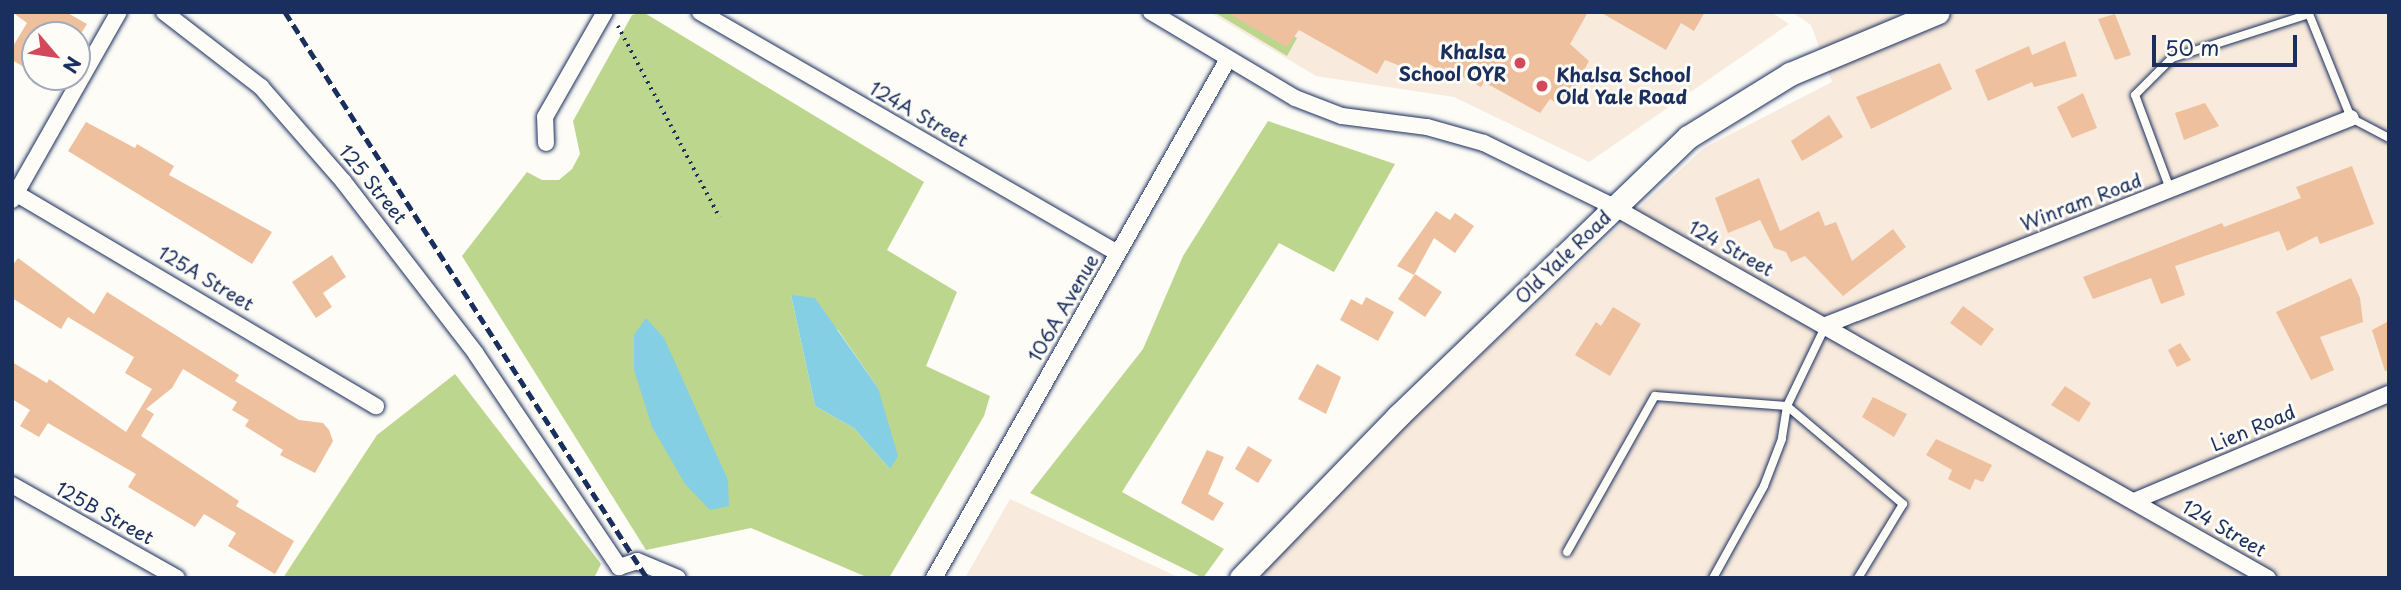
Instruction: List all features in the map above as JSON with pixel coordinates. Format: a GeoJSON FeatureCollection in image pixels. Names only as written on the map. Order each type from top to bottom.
{"type":"FeatureCollection","features":[{"type":"Feature","properties":{"kind":"main road","name":"Old Yale Road"},"geometry":{"type":"LineString","coordinates":[[1241,578],[1398,416],[1688,137],[1750,94],[1936,13]]}},
{"type":"Feature","properties":{"kind":"street"},"geometry":{"type":"LineString","coordinates":[[14,195],[119,12]]}},
{"type":"Feature","properties":{"kind":"street","name":"125 Street"},"geometry":{"type":"LineString","coordinates":[[164,12],[220,51],[276,102],[388,237],[517,412],[620,572]]}},
{"type":"Feature","properties":{"kind":"street","name":"124A Street"},"geometry":{"type":"LineString","coordinates":[[700,12],[1118,253]]}},
{"type":"Feature","properties":{"kind":"street","name":"124 Street"},"geometry":{"type":"LineString","coordinates":[[1151,12],[1295,98],[1342,116],[1427,127],[1484,143],[1614,207],[1826,325],[2267,578]]}},
{"type":"Feature","properties":{"kind":"street"},"geometry":{"type":"LineString","coordinates":[[546,144],[545,117],[604,13]]}},
{"type":"Feature","properties":{"kind":"street","name":"106A Avenue"},"geometry":{"type":"LineString","coordinates":[[934,578],[1228,59]]}},
{"type":"Feature","properties":{"kind":"street","name":"Winram Road"},"geometry":{"type":"LineString","coordinates":[[1826,325],[2351,118]]}},
{"type":"Feature","properties":{"kind":"street","name":"125A Street"},"geometry":{"type":"LineString","coordinates":[[14,195],[376,406]]}},
{"type":"Feature","properties":{"kind":"street","name":"Lien Road"},"geometry":{"type":"LineString","coordinates":[[2134,501],[2389,394]]}},
{"type":"Feature","properties":{"kind":"street","name":"125B Street"},"geometry":{"type":"LineString","coordinates":[[12,485],[177,578]]}},
{"type":"Feature","properties":{"kind":"street"},"geometry":{"type":"LineString","coordinates":[[620,572],[637,561],[678,578]]}},
{"type":"Feature","properties":{"kind":"lane"},"geometry":{"type":"LineString","coordinates":[[2170,189],[2135,95],[2172,58],[2309,14],[2351,118],[2389,138]]}},
{"type":"Feature","properties":{"kind":"lane"},"geometry":{"type":"LineString","coordinates":[[1713,578],[1764,486],[1782,439],[1787,407],[1826,325]]}},
{"type":"Feature","properties":{"kind":"lane"},"geometry":{"type":"LineString","coordinates":[[1567,552],[1655,396],[1787,407],[1903,504],[1858,578]]}},
{"type":"Feature","properties":{"kind":"path"},"geometry":{"type":"LineString","coordinates":[[604,13],[623,31],[720,218]]}},
{"type":"Feature","properties":{"kind":"shaded area","name":"Khalsa School Old Yale Road"},"geometry":{"type":"Polygon","coordinates":[[[1209,12],[1771,12],[1789,24],[1589,162],[1454,97],[1316,76],[1209,12]]]}},
{"type":"Feature","properties":{"kind":"shaded area"},"geometry":{"type":"Polygon","coordinates":[[[1792,12],[2389,12],[2389,578],[1254,578],[1374,454],[1704,148],[1832,82],[1811,25],[1792,12]]]}},
{"type":"Feature","properties":{"kind":"shaded area"},"geometry":{"type":"Polygon","coordinates":[[[1010,499],[1180,578],[965,578],[1010,499]]]}},
{"type":"Feature","properties":{"kind":"green space"},"geometry":{"type":"Polygon","coordinates":[[[643,12],[924,182],[887,250],[957,292],[926,366],[990,396],[984,416],[889,578],[869,578],[751,528],[646,550],[462,256],[527,172],[542,180],[559,180],[572,169],[580,154],[573,121],[632,15],[643,12]],[[791,295],[815,406],[854,428],[890,469],[878,388],[838,330],[791,295]]]}},
{"type":"Feature","properties":{"kind":"green space"},"geometry":{"type":"Polygon","coordinates":[[[1214,12],[1254,12],[1297,38],[1287,56],[1214,12]]]}},
{"type":"Feature","properties":{"kind":"green space"},"geometry":{"type":"Polygon","coordinates":[[[1268,121],[1395,164],[1334,272],[1279,243],[1122,492],[1224,549],[1203,578],[1030,493],[1143,349],[1183,256],[1268,121]]]}},
{"type":"Feature","properties":{"kind":"green space"},"geometry":{"type":"Polygon","coordinates":[[[455,374],[601,564],[594,578],[283,578],[377,435],[455,374]]]}},
{"type":"Feature","properties":{"kind":"water"},"geometry":{"type":"Polygon","coordinates":[[[791,295],[815,298],[878,388],[898,456],[890,469],[854,428],[815,406],[791,295]]]}},
{"type":"Feature","properties":{"kind":"water"},"geometry":{"type":"Polygon","coordinates":[[[646,318],[664,338],[728,480],[729,506],[710,510],[685,484],[652,427],[634,370],[634,335],[646,318]]]}},
{"type":"Feature","properties":{"kind":"building"},"geometry":{"type":"Polygon","coordinates":[[[12,12],[66,12],[82,21],[24,21],[12,12]]]}},
{"type":"Feature","properties":{"kind":"building","name":"Khalsa School OYR"},"geometry":{"type":"Polygon","coordinates":[[[1226,12],[1588,12],[1570,44],[1589,61],[1564,107],[1550,99],[1540,113],[1484,82],[1481,87],[1446,67],[1443,72],[1429,64],[1423,75],[1385,60],[1377,74],[1299,30],[1287,47],[1226,12]]]}},
{"type":"Feature","properties":{"kind":"building"},"geometry":{"type":"Polygon","coordinates":[[[1600,12],[1705,12],[1694,31],[1681,23],[1666,50],[1600,12]]]}},
{"type":"Feature","properties":{"kind":"building"},"geometry":{"type":"Polygon","coordinates":[[[2115,14],[2131,55],[2115,60],[2098,19],[2115,14]]]}},
{"type":"Feature","properties":{"kind":"building"},"geometry":{"type":"Polygon","coordinates":[[[21,33],[21,65],[12,60],[12,48],[21,33]]]}},
{"type":"Feature","properties":{"kind":"building"},"geometry":{"type":"Polygon","coordinates":[[[2065,41],[2077,76],[2034,87],[2032,82],[1988,101],[1975,70],[2029,46],[2032,55],[2065,41]]]}},
{"type":"Feature","properties":{"kind":"building"},"geometry":{"type":"Polygon","coordinates":[[[1940,63],[1952,89],[1871,129],[1856,97],[1940,63]]]}},
{"type":"Feature","properties":{"kind":"building"},"geometry":{"type":"Polygon","coordinates":[[[2083,93],[2097,128],[2072,138],[2057,107],[2083,93]]]}},
{"type":"Feature","properties":{"kind":"building"},"geometry":{"type":"Polygon","coordinates":[[[2205,103],[2219,126],[2184,140],[2175,113],[2205,103]]]}},
{"type":"Feature","properties":{"kind":"building"},"geometry":{"type":"Polygon","coordinates":[[[1829,115],[1843,137],[1802,161],[1791,141],[1829,115]]]}},
{"type":"Feature","properties":{"kind":"building"},"geometry":{"type":"Polygon","coordinates":[[[86,122],[135,148],[137,144],[174,166],[169,175],[272,232],[252,264],[68,151],[86,122]]]}},
{"type":"Feature","properties":{"kind":"building"},"geometry":{"type":"Polygon","coordinates":[[[2352,166],[2374,224],[2320,244],[2317,236],[2287,251],[2279,231],[2175,266],[2185,295],[2161,304],[2151,278],[2093,299],[2083,277],[2222,223],[2224,227],[2301,198],[2296,187],[2352,166]]]}},
{"type":"Feature","properties":{"kind":"building"},"geometry":{"type":"Polygon","coordinates":[[[1759,178],[1780,231],[1819,211],[1825,226],[1836,222],[1852,261],[1893,229],[1906,247],[1843,296],[1805,256],[1791,262],[1786,252],[1774,248],[1760,220],[1728,233],[1715,198],[1759,178]]]}},
{"type":"Feature","properties":{"kind":"building"},"geometry":{"type":"Polygon","coordinates":[[[1436,211],[1450,220],[1455,213],[1474,226],[1455,253],[1434,238],[1414,275],[1397,266],[1436,211]]]}},
{"type":"Feature","properties":{"kind":"building"},"geometry":{"type":"Polygon","coordinates":[[[332,255],[346,277],[323,293],[332,307],[316,318],[292,282],[332,255]]]}},
{"type":"Feature","properties":{"kind":"building"},"geometry":{"type":"Polygon","coordinates":[[[18,258],[94,314],[107,292],[239,375],[235,381],[299,420],[323,423],[329,430],[333,441],[315,473],[280,455],[283,450],[245,426],[249,420],[232,410],[237,402],[183,369],[172,388],[146,409],[154,414],[141,436],[239,501],[236,506],[294,541],[275,574],[228,546],[236,533],[204,514],[195,527],[128,487],[136,474],[48,423],[39,437],[20,426],[30,410],[12,399],[12,362],[47,383],[49,379],[126,432],[152,389],[125,373],[134,357],[68,317],[61,329],[12,298],[12,266],[18,258]]]}},
{"type":"Feature","properties":{"kind":"building"},"geometry":{"type":"Polygon","coordinates":[[[1415,274],[1442,292],[1425,317],[1398,299],[1415,274]]]}},
{"type":"Feature","properties":{"kind":"building"},"geometry":{"type":"Polygon","coordinates":[[[2351,278],[2360,298],[2363,322],[2320,337],[2334,370],[2311,380],[2276,312],[2351,278]]]}},
{"type":"Feature","properties":{"kind":"building"},"geometry":{"type":"Polygon","coordinates":[[[1366,297],[1394,312],[1378,341],[1340,320],[1351,299],[1362,305],[1366,297]]]}},
{"type":"Feature","properties":{"kind":"building"},"geometry":{"type":"Polygon","coordinates":[[[1963,306],[1994,329],[1981,346],[1950,323],[1963,306]]]}},
{"type":"Feature","properties":{"kind":"building"},"geometry":{"type":"Polygon","coordinates":[[[1613,307],[1641,324],[1610,376],[1575,355],[1596,322],[1601,326],[1613,307]]]}},
{"type":"Feature","properties":{"kind":"building"},"geometry":{"type":"Polygon","coordinates":[[[2389,321],[2389,370],[2385,371],[2372,330],[2389,321]]]}},
{"type":"Feature","properties":{"kind":"building"},"geometry":{"type":"Polygon","coordinates":[[[2180,343],[2191,360],[2177,367],[2168,350],[2180,343]]]}},
{"type":"Feature","properties":{"kind":"building"},"geometry":{"type":"Polygon","coordinates":[[[1317,364],[1341,377],[1326,414],[1298,399],[1317,364]]]}},
{"type":"Feature","properties":{"kind":"building"},"geometry":{"type":"Polygon","coordinates":[[[2065,386],[2091,403],[2079,422],[2051,405],[2065,386]]]}},
{"type":"Feature","properties":{"kind":"building"},"geometry":{"type":"Polygon","coordinates":[[[1873,397],[1907,414],[1894,437],[1862,417],[1873,397]]]}},
{"type":"Feature","properties":{"kind":"building"},"geometry":{"type":"Polygon","coordinates":[[[1936,439],[1992,465],[1983,482],[1975,479],[1970,490],[1948,479],[1952,470],[1926,455],[1936,439]]]}},
{"type":"Feature","properties":{"kind":"building"},"geometry":{"type":"Polygon","coordinates":[[[1248,446],[1272,460],[1258,483],[1235,469],[1248,446]]]}},
{"type":"Feature","properties":{"kind":"building"},"geometry":{"type":"Polygon","coordinates":[[[1207,450],[1224,457],[1208,494],[1224,503],[1213,521],[1181,503],[1207,450]]]}},
{"type":"Feature","properties":{"kind":"railway"},"geometry":{"type":"LineString","coordinates":[[285,12],[647,578]]}},
{"type":"Feature","properties":{"kind":"place","name":"Khalsa School OYR"},"geometry":{"type":"Point","coordinates":[1520,63]}},
{"type":"Feature","properties":{"kind":"place","name":"Khalsa School Old Yale Road"},"geometry":{"type":"Point","coordinates":[1542,86]}}]}
